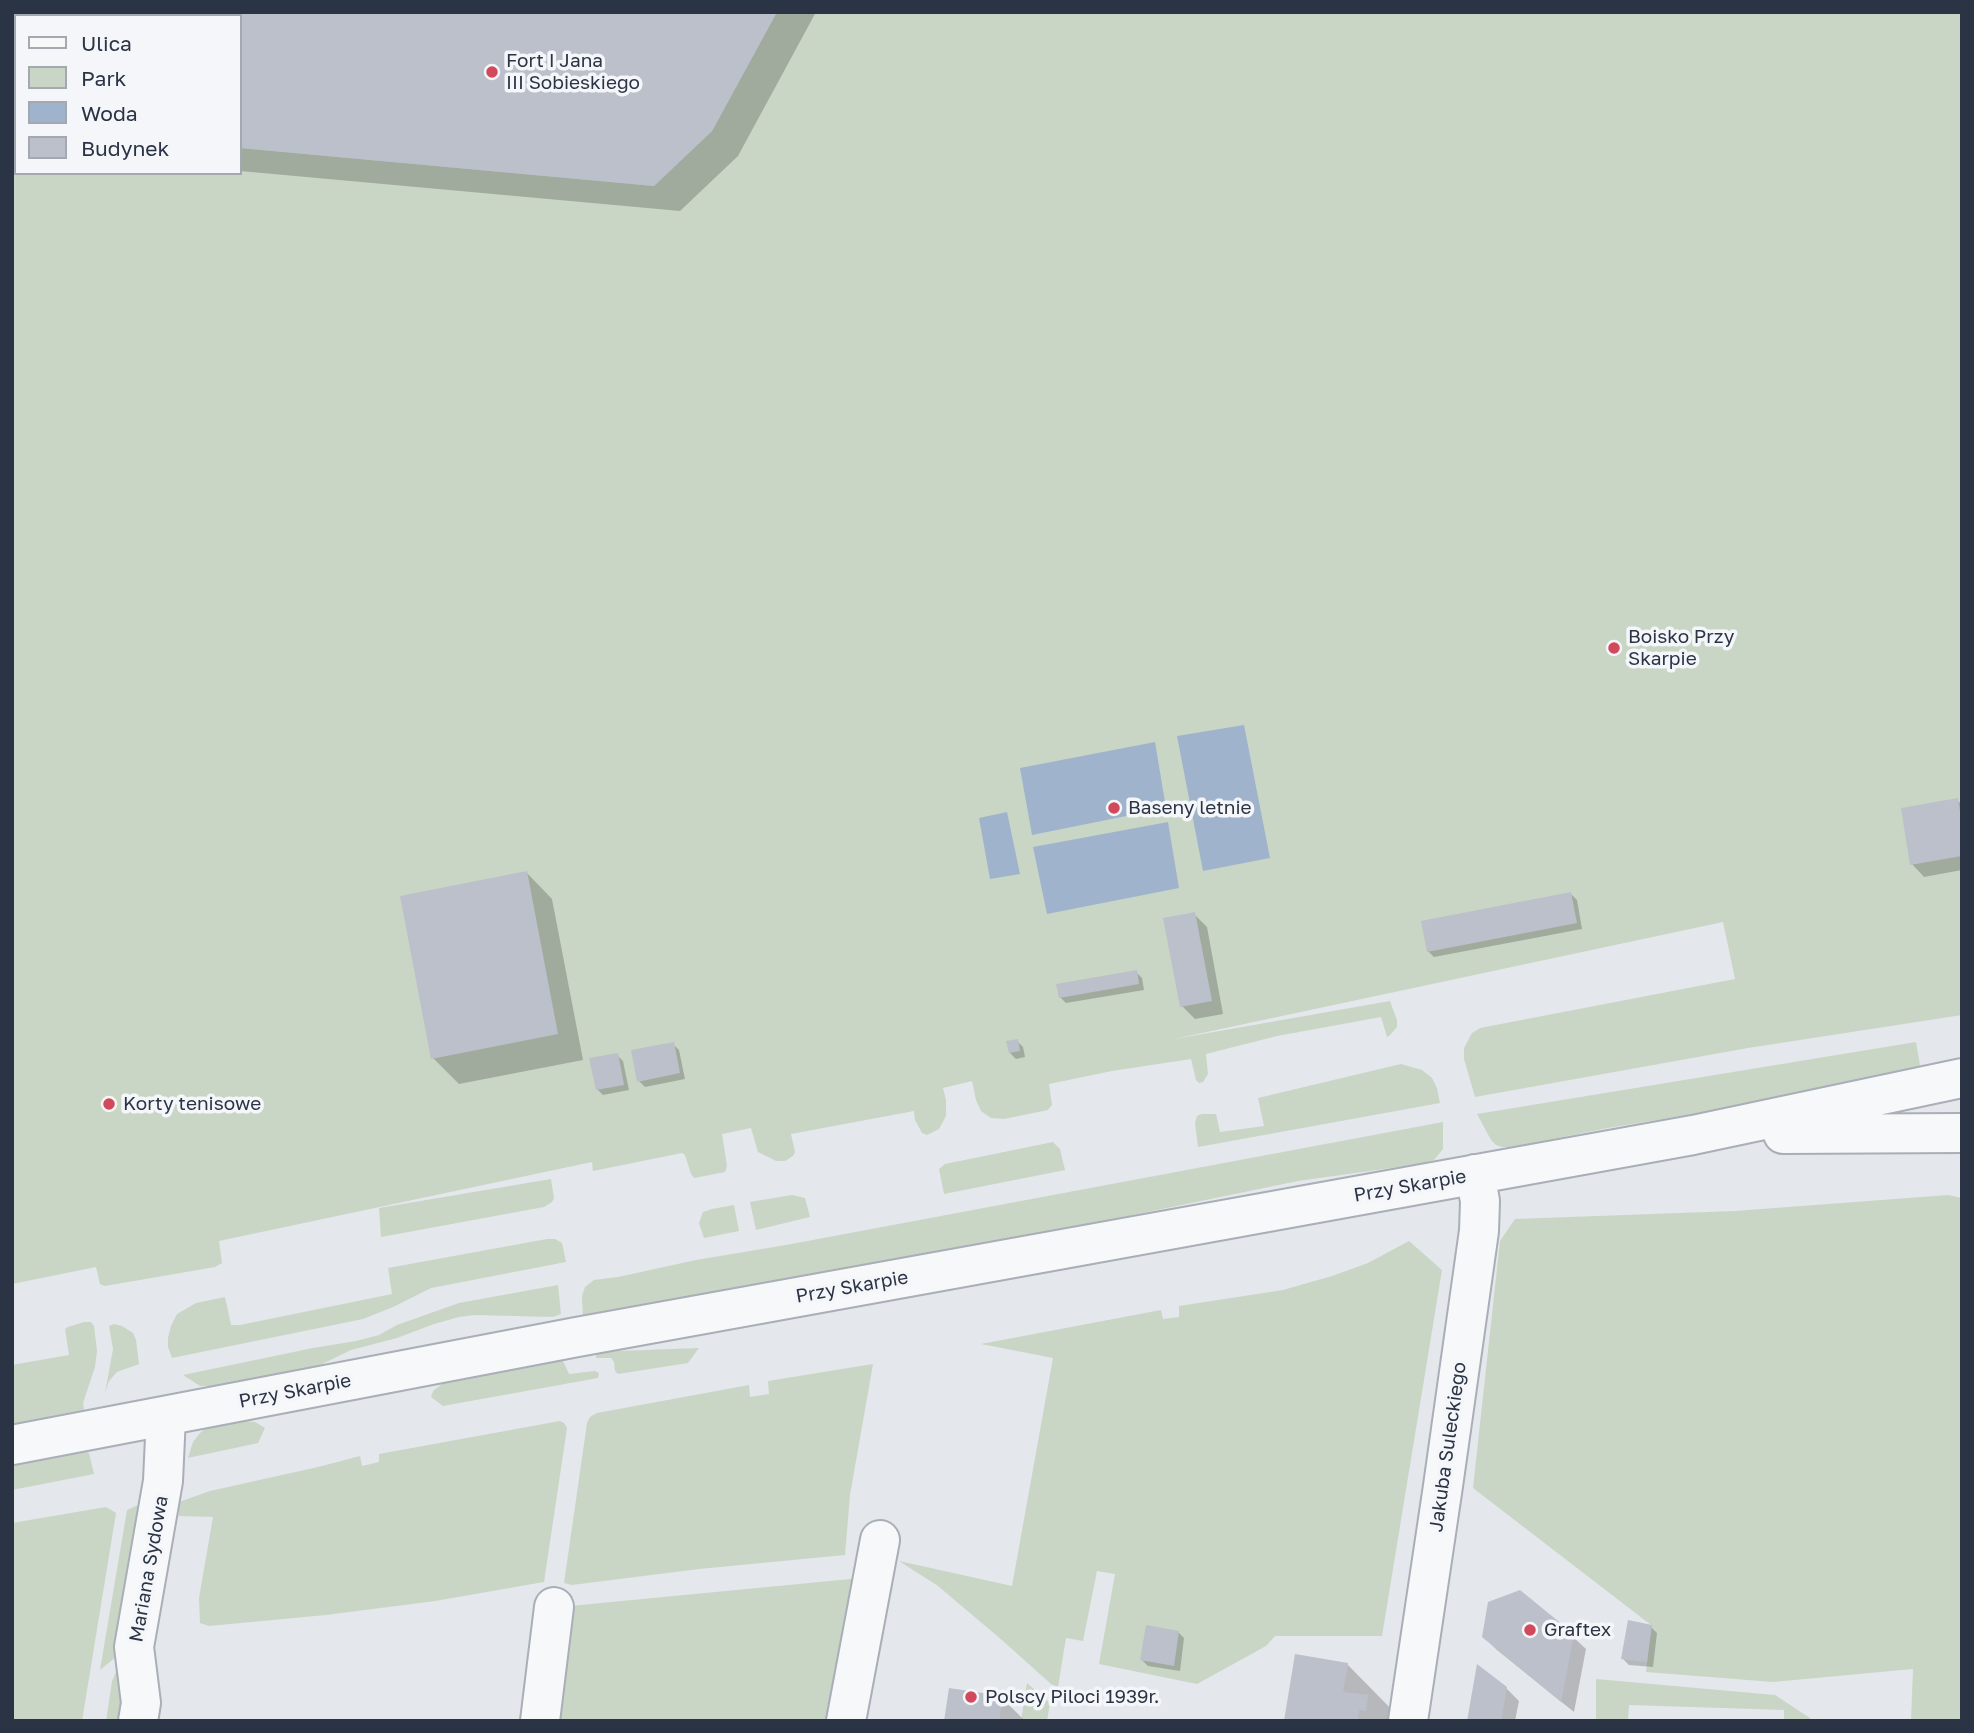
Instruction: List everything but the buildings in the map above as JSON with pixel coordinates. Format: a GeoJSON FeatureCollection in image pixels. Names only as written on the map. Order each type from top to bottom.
{"type":"FeatureCollection","features":[{"type":"Feature","properties":{"kind":"street","name":"Przy Skarpie"},"geometry":{"type":"LineString","coordinates":[[12,1445],[590,1334],[1693,1135],[1962,1078]]}},
{"type":"Feature","properties":{"kind":"street","name":"Przy Skarpie"},"geometry":{"type":"LineString","coordinates":[[1693,1135],[1962,1133]]}},
{"type":"Feature","properties":{"kind":"street","name":"Jakuba Suleckiego"},"geometry":{"type":"LineString","coordinates":[[1408,1721],[1479,1231],[1480,1201],[1475,1174]]}},
{"type":"Feature","properties":{"kind":"street","name":"Mariana Sydowa"},"geometry":{"type":"LineString","coordinates":[[138,1721],[141,1703],[134,1647],[163,1481],[166,1416]]}},
{"type":"Feature","properties":{"kind":"street"},"geometry":{"type":"LineString","coordinates":[[846,1721],[880,1541]]}},
{"type":"Feature","properties":{"kind":"street"},"geometry":{"type":"LineString","coordinates":[[540,1721],[554,1607]]}},
{"type":"Feature","properties":{"kind":"green space"},"geometry":{"type":"Polygon","coordinates":[[[777,12],[1962,12],[1962,1015],[1748,1048],[1475,1097],[1464,1059],[1464,1048],[1472,1033],[1480,1028],[1735,979],[1723,922],[1174,1039],[1390,1001],[1397,1027],[1387,1037],[1381,1017],[1277,1036],[1206,1054],[1208,1074],[1203,1082],[1199,1083],[1191,1059],[1112,1071],[1049,1084],[1052,1105],[1048,1110],[1004,1119],[991,1118],[981,1111],[972,1081],[943,1088],[946,1116],[939,1129],[927,1135],[922,1133],[915,1120],[914,1111],[791,1134],[795,1152],[793,1156],[785,1161],[776,1161],[758,1152],[751,1128],[722,1134],[727,1166],[725,1172],[694,1178],[682,1153],[593,1171],[592,1162],[219,1241],[222,1263],[215,1267],[105,1286],[100,1284],[96,1267],[12,1284],[12,128],[14,175],[242,175],[242,148],[654,186],[712,131],[777,12]]]}},
{"type":"Feature","properties":{"kind":"green space"},"geometry":{"type":"Polygon","coordinates":[[[1916,1042],[1922,1077],[1608,1128],[1513,1147],[1496,1145],[1477,1114],[1916,1042]]]}},
{"type":"Feature","properties":{"kind":"green space"},"geometry":{"type":"Polygon","coordinates":[[[1401,1064],[1422,1070],[1432,1078],[1440,1103],[1198,1147],[1195,1123],[1197,1116],[1216,1114],[1220,1132],[1264,1126],[1258,1098],[1401,1064]]]}},
{"type":"Feature","properties":{"kind":"green space"},"geometry":{"type":"Polygon","coordinates":[[[1443,1122],[1443,1149],[1434,1160],[1420,1164],[1298,1181],[973,1248],[583,1320],[582,1296],[585,1287],[594,1280],[1443,1122]]]}},
{"type":"Feature","properties":{"kind":"green space"},"geometry":{"type":"Polygon","coordinates":[[[1053,1142],[1060,1149],[1065,1170],[944,1194],[939,1169],[945,1164],[1053,1142]]]}},
{"type":"Feature","properties":{"kind":"green space"},"geometry":{"type":"Polygon","coordinates":[[[551,1179],[554,1198],[544,1207],[381,1237],[379,1208],[551,1179]]]}},
{"type":"Feature","properties":{"kind":"green space"},"geometry":{"type":"Polygon","coordinates":[[[792,1195],[805,1198],[810,1217],[756,1230],[750,1202],[792,1195]]]}},
{"type":"Feature","properties":{"kind":"green space"},"geometry":{"type":"Polygon","coordinates":[[[1948,1195],[1962,1198],[1962,1721],[1911,1721],[1913,1669],[1773,1682],[1646,1672],[1651,1625],[1473,1488],[1500,1241],[1515,1219],[1735,1211],[1948,1195]]]}},
{"type":"Feature","properties":{"kind":"green space"},"geometry":{"type":"Polygon","coordinates":[[[734,1205],[739,1231],[704,1238],[699,1223],[703,1212],[734,1205]]]}},
{"type":"Feature","properties":{"kind":"green space"},"geometry":{"type":"Polygon","coordinates":[[[547,1239],[562,1243],[566,1262],[431,1288],[363,1319],[172,1358],[168,1347],[171,1326],[177,1314],[196,1303],[225,1297],[231,1325],[240,1325],[392,1294],[388,1268],[547,1239]]]}},
{"type":"Feature","properties":{"kind":"green space"},"geometry":{"type":"Polygon","coordinates":[[[1409,1241],[1442,1270],[1382,1636],[1275,1636],[1266,1646],[1197,1684],[1099,1664],[1115,1574],[1097,1571],[1083,1641],[1066,1638],[1058,1687],[1051,1684],[938,1586],[899,1561],[1012,1586],[1053,1358],[981,1344],[1161,1310],[1163,1319],[1179,1317],[1179,1306],[1283,1290],[1368,1263],[1409,1241]]]}},
{"type":"Feature","properties":{"kind":"green space"},"geometry":{"type":"Polygon","coordinates":[[[558,1285],[561,1314],[553,1317],[459,1317],[351,1350],[312,1369],[219,1386],[200,1386],[183,1375],[356,1341],[379,1335],[397,1325],[459,1303],[558,1285]]]}},
{"type":"Feature","properties":{"kind":"green space"},"geometry":{"type":"Polygon","coordinates":[[[91,1322],[94,1326],[97,1351],[95,1367],[83,1403],[84,1410],[12,1424],[12,1365],[69,1355],[65,1329],[91,1322]]]}},
{"type":"Feature","properties":{"kind":"green space"},"geometry":{"type":"Polygon","coordinates":[[[114,1324],[133,1333],[139,1364],[117,1372],[109,1381],[105,1393],[113,1349],[109,1326],[114,1324]]]}},
{"type":"Feature","properties":{"kind":"green space"},"geometry":{"type":"Polygon","coordinates":[[[699,1348],[688,1363],[618,1374],[611,1358],[596,1358],[596,1353],[699,1348]]]}},
{"type":"Feature","properties":{"kind":"green space"},"geometry":{"type":"Polygon","coordinates":[[[563,1361],[569,1374],[595,1371],[599,1373],[598,1378],[443,1406],[431,1397],[433,1391],[442,1384],[452,1381],[563,1361]]]}},
{"type":"Feature","properties":{"kind":"green space"},"geometry":{"type":"Polygon","coordinates":[[[873,1364],[850,1495],[845,1555],[572,1585],[564,1583],[590,1417],[597,1413],[749,1385],[750,1397],[769,1394],[768,1381],[873,1364]]]}},
{"type":"Feature","properties":{"kind":"green space"},"geometry":{"type":"Polygon","coordinates":[[[244,1421],[255,1422],[265,1428],[258,1443],[188,1458],[193,1442],[206,1428],[244,1421]]]}},
{"type":"Feature","properties":{"kind":"green space"},"geometry":{"type":"Polygon","coordinates":[[[560,1421],[567,1428],[544,1582],[435,1601],[326,1615],[209,1626],[200,1623],[199,1598],[213,1517],[179,1516],[179,1502],[210,1491],[360,1456],[362,1466],[379,1462],[379,1454],[560,1421]]]}},
{"type":"Feature","properties":{"kind":"green space"},"geometry":{"type":"Polygon","coordinates":[[[89,1453],[94,1474],[12,1490],[12,1464],[89,1453]]]}},
{"type":"Feature","properties":{"kind":"green space"},"geometry":{"type":"Polygon","coordinates":[[[138,1505],[122,1652],[100,1670],[127,1510],[138,1505]]]}},
{"type":"Feature","properties":{"kind":"green space"},"geometry":{"type":"Polygon","coordinates":[[[106,1507],[116,1513],[82,1721],[12,1721],[12,1523],[106,1507]]]}},
{"type":"Feature","properties":{"kind":"green space"},"geometry":{"type":"Polygon","coordinates":[[[861,1578],[834,1721],[553,1721],[570,1606],[861,1578]]]}},
{"type":"Feature","properties":{"kind":"green space"},"geometry":{"type":"Polygon","coordinates":[[[119,1666],[130,1721],[106,1721],[112,1681],[119,1666]]]}},
{"type":"Feature","properties":{"kind":"green space"},"geometry":{"type":"Polygon","coordinates":[[[1596,1679],[1775,1695],[1810,1718],[1810,1721],[1784,1721],[1784,1710],[1629,1705],[1628,1721],[1596,1721],[1596,1679]]]}},
{"type":"Feature","properties":{"kind":"green space"},"geometry":{"type":"Polygon","coordinates":[[[1027,1683],[1050,1703],[1047,1721],[1021,1721],[1027,1683]]]}},
{"type":"Feature","properties":{"kind":"water"},"geometry":{"type":"Polygon","coordinates":[[[1244,725],[1270,858],[1203,871],[1177,736],[1244,725]]]}},
{"type":"Feature","properties":{"kind":"water"},"geometry":{"type":"Polygon","coordinates":[[[1155,742],[1166,808],[1032,835],[1020,768],[1155,742]]]}},
{"type":"Feature","properties":{"kind":"water"},"geometry":{"type":"Polygon","coordinates":[[[1007,812],[1020,874],[990,879],[979,818],[1007,812]]]}},
{"type":"Feature","properties":{"kind":"water"},"geometry":{"type":"Polygon","coordinates":[[[1168,822],[1179,888],[1047,914],[1033,847],[1168,822]]]}},
{"type":"Feature","properties":{"kind":"place","name":"Fort I Jana III Sobieskiego"},"geometry":{"type":"Point","coordinates":[492,72]}},
{"type":"Feature","properties":{"kind":"place","name":"Boisko Przy Skarpie"},"geometry":{"type":"Point","coordinates":[1614,648]}},
{"type":"Feature","properties":{"kind":"place","name":"Baseny letnie"},"geometry":{"type":"Point","coordinates":[1114,808]}},
{"type":"Feature","properties":{"kind":"place","name":"Korty tenisowe"},"geometry":{"type":"Point","coordinates":[109,1104]}},
{"type":"Feature","properties":{"kind":"place","name":"Graftex"},"geometry":{"type":"Point","coordinates":[1530,1630]}},
{"type":"Feature","properties":{"kind":"place","name":"Polscy Piloci 1939r."},"geometry":{"type":"Point","coordinates":[971,1697]}}]}
